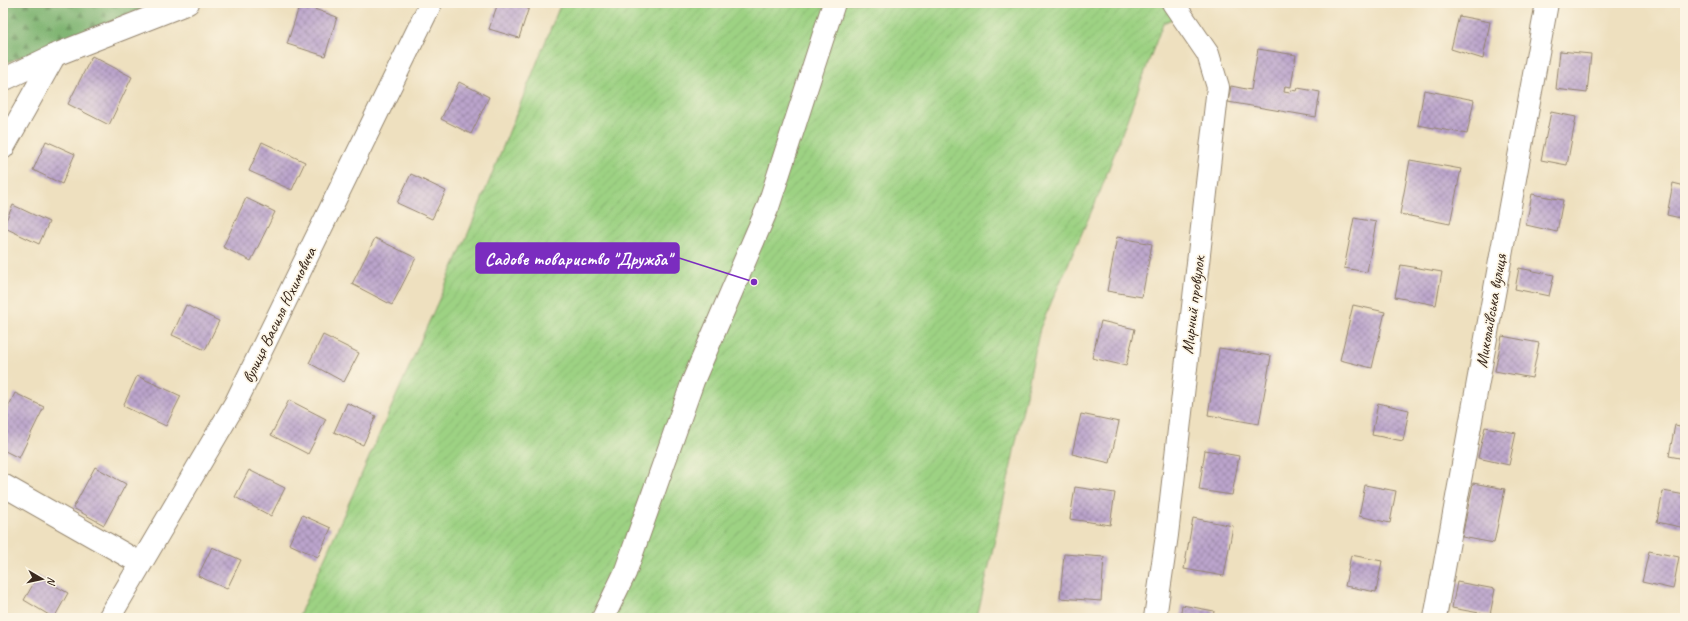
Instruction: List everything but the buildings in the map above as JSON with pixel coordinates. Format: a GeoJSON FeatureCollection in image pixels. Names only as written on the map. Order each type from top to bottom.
{"type":"FeatureCollection","features":[{"type":"Feature","properties":{"kind":"street"},"geometry":{"type":"LineString","coordinates":[[3,80],[55,55],[188,3]]}},
{"type":"Feature","properties":{"kind":"street","name":"вулиця Василя Юхимовича"},"geometry":{"type":"LineString","coordinates":[[109,618],[236,402],[431,3]]}},
{"type":"Feature","properties":{"kind":"street"},"geometry":{"type":"LineString","coordinates":[[603,618],[625,573],[693,381],[768,207],[834,3]]}},
{"type":"Feature","properties":{"kind":"street","name":"Мирний провулок"},"geometry":{"type":"LineString","coordinates":[[1155,618],[1167,535],[1218,87],[1208,54],[1173,3]]}},
{"type":"Feature","properties":{"kind":"street","name":"Миколаївська вулиця"},"geometry":{"type":"LineString","coordinates":[[1435,618],[1546,3]]}},
{"type":"Feature","properties":{"kind":"street"},"geometry":{"type":"LineString","coordinates":[[3,148],[55,55]]}},
{"type":"Feature","properties":{"kind":"street"},"geometry":{"type":"LineString","coordinates":[[3,485],[140,564]]}},
{"type":"Feature","properties":{"kind":"green space"},"geometry":{"type":"Polygon","coordinates":[[[3,3],[157,3],[3,64],[3,3]]]}},
{"type":"Feature","properties":{"kind":"green space"},"geometry":{"type":"Polygon","coordinates":[[[561,3],[1171,3],[1174,18],[1163,23],[1100,192],[1040,328],[977,618],[298,618],[467,236],[561,3]]]}},
{"type":"Feature","properties":{"kind":"place","name":"Садове товариство \"Дружба\""},"geometry":{"type":"Point","coordinates":[754,282]}}]}
